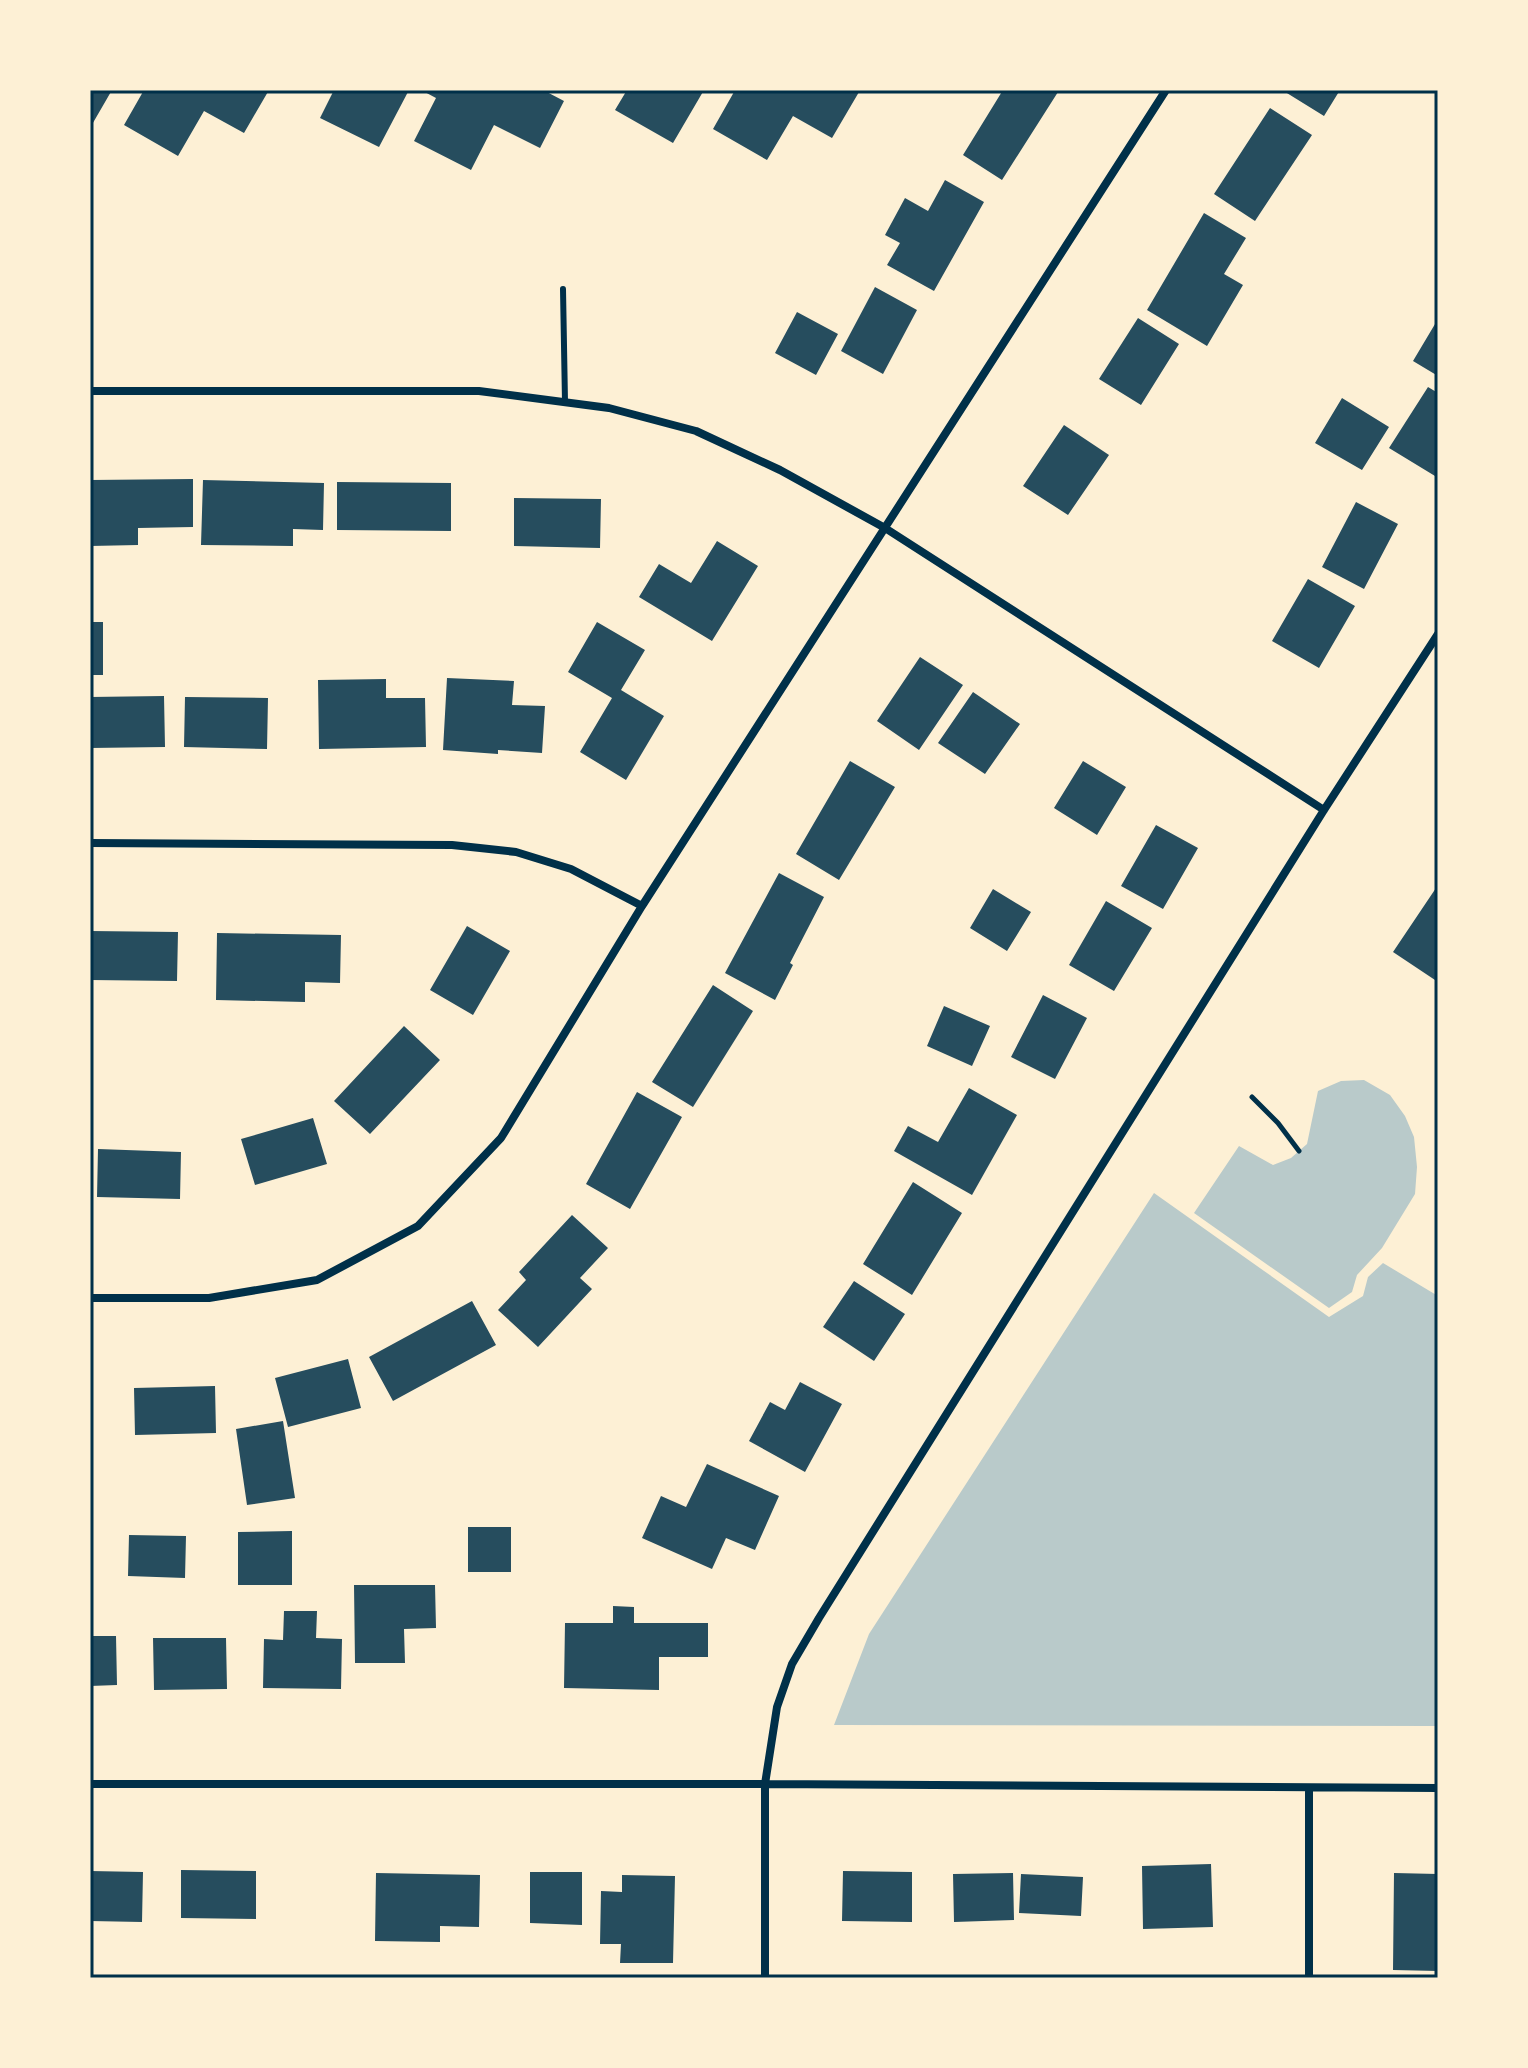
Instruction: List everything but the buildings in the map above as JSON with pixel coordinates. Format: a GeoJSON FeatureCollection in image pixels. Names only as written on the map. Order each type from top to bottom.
{"type":"FeatureCollection","features":[{"type":"Feature","properties":{"kind":"street"},"geometry":{"type":"LineString","coordinates":[[90,1298],[209,1298],[317,1280],[418,1226],[501,1138],[642,906],[1166,90]]}},
{"type":"Feature","properties":{"kind":"street"},"geometry":{"type":"LineString","coordinates":[[90,391],[479,391],[609,408],[696,431],[780,470],[885,528],[1324,810]]}},
{"type":"Feature","properties":{"kind":"street"},"geometry":{"type":"LineString","coordinates":[[765,1978],[765,1784],[777,1707],[792,1664],[1324,810],[1438,634]]}},
{"type":"Feature","properties":{"kind":"street"},"geometry":{"type":"LineString","coordinates":[[90,843],[452,845],[516,852],[571,869],[642,906]]}},
{"type":"Feature","properties":{"kind":"street"},"geometry":{"type":"LineString","coordinates":[[90,1784],[1438,1788]]}},
{"type":"Feature","properties":{"kind":"street"},"geometry":{"type":"LineString","coordinates":[[1309,1789],[1309,1978]]}},
{"type":"Feature","properties":{"kind":"lane"},"geometry":{"type":"LineString","coordinates":[[563,289],[565,402]]}},
{"type":"Feature","properties":{"kind":"path"},"geometry":{"type":"LineString","coordinates":[[1252,1097],[1278,1123],[1299,1151]]}},
{"type":"Feature","properties":{"kind":"shaded area"},"geometry":{"type":"Polygon","coordinates":[[[1364,1080],[1390,1095],[1405,1116],[1414,1137],[1417,1167],[1415,1194],[1382,1248],[1357,1275],[1352,1292],[1329,1308],[1194,1213],[1239,1146],[1273,1165],[1291,1158],[1307,1144],[1318,1091],[1341,1081],[1364,1080]]]}},
{"type":"Feature","properties":{"kind":"shaded area"},"geometry":{"type":"Polygon","coordinates":[[[1154,1193],[1329,1317],[1363,1296],[1368,1277],[1383,1263],[1438,1296],[1438,1726],[834,1725],[869,1634],[1154,1193]]]}}]}
